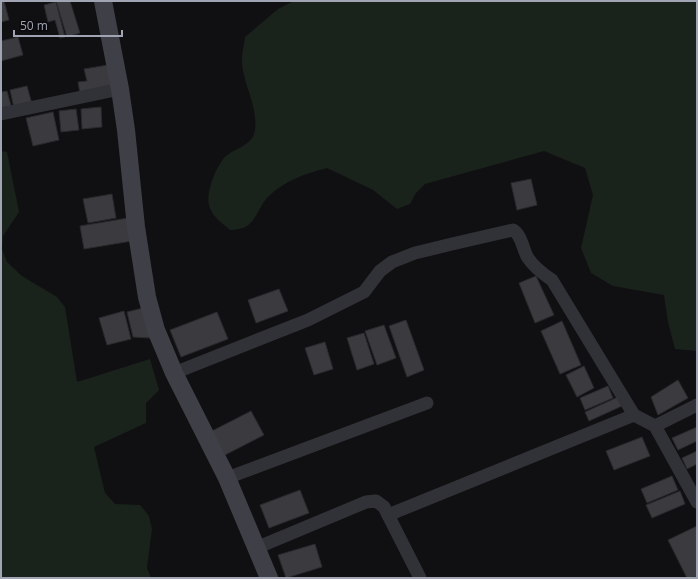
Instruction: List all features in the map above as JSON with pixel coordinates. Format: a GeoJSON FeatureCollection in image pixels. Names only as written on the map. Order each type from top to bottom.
{"type":"FeatureCollection","features":[{"type":"Feature","properties":{"kind":"street"},"geometry":{"type":"LineString","coordinates":[[103,1],[120,89],[126,130],[136,227],[147,297],[156,330],[174,373],[227,478],[269,578]]}},
{"type":"Feature","properties":{"kind":"street"},"geometry":{"type":"LineString","coordinates":[[1,114],[120,89]]}},
{"type":"Feature","properties":{"kind":"street"},"geometry":{"type":"LineString","coordinates":[[174,373],[308,320],[364,292],[380,271],[392,262],[415,253],[513,230],[517,233],[531,264],[552,280],[634,415],[655,426],[697,502]]}},
{"type":"Feature","properties":{"kind":"street"},"geometry":{"type":"LineString","coordinates":[[227,478],[427,403]]}},
{"type":"Feature","properties":{"kind":"street"},"geometry":{"type":"LineString","coordinates":[[655,426],[697,405]]}},
{"type":"Feature","properties":{"kind":"street"},"geometry":{"type":"LineString","coordinates":[[388,515],[634,415]]}},
{"type":"Feature","properties":{"kind":"street"},"geometry":{"type":"LineString","coordinates":[[256,548],[376,500],[384,507],[420,578]]}},
{"type":"Feature","properties":{"kind":"shaded area"},"geometry":{"type":"Polygon","coordinates":[[[294,1],[697,1],[697,351],[675,349],[668,322],[664,295],[613,286],[591,273],[581,248],[593,195],[585,168],[544,151],[425,184],[416,193],[410,204],[397,209],[373,190],[327,168],[303,175],[281,186],[268,197],[247,226],[230,230],[221,223],[210,208],[209,196],[212,181],[218,167],[225,157],[251,140],[255,130],[255,113],[245,80],[242,64],[245,37],[278,9],[294,1]]]}},
{"type":"Feature","properties":{"kind":"shaded area"},"geometry":{"type":"Polygon","coordinates":[[[1,151],[7,152],[19,212],[3,236],[2,249],[7,262],[22,276],[57,297],[65,307],[77,382],[150,359],[159,390],[146,403],[146,423],[94,447],[105,493],[115,504],[140,505],[149,516],[152,529],[147,568],[151,578],[1,578],[1,151]]]}},
{"type":"Feature","properties":{"kind":"building"},"geometry":{"type":"Polygon","coordinates":[[[1,1],[4,1],[9,20],[1,22],[1,1]]]}},
{"type":"Feature","properties":{"kind":"building"},"geometry":{"type":"Polygon","coordinates":[[[56,1],[70,1],[80,33],[67,37],[56,1]]]}},
{"type":"Feature","properties":{"kind":"building"},"geometry":{"type":"Polygon","coordinates":[[[56,2],[65,37],[60,38],[55,20],[48,22],[44,5],[56,2]]]}},
{"type":"Feature","properties":{"kind":"building"},"geometry":{"type":"Polygon","coordinates":[[[18,37],[23,55],[1,61],[1,41],[18,37]]]}},
{"type":"Feature","properties":{"kind":"building"},"geometry":{"type":"Polygon","coordinates":[[[108,65],[113,88],[80,94],[78,82],[87,81],[84,69],[108,65]]]}},
{"type":"Feature","properties":{"kind":"building"},"geometry":{"type":"Polygon","coordinates":[[[27,86],[32,104],[14,108],[10,90],[27,86]]]}},
{"type":"Feature","properties":{"kind":"building"},"geometry":{"type":"Polygon","coordinates":[[[7,91],[12,109],[1,112],[1,92],[7,91]]]}},
{"type":"Feature","properties":{"kind":"building"},"geometry":{"type":"Polygon","coordinates":[[[101,107],[102,127],[82,129],[81,109],[101,107]]]}},
{"type":"Feature","properties":{"kind":"building"},"geometry":{"type":"Polygon","coordinates":[[[76,109],[79,130],[61,132],[59,111],[76,109]]]}},
{"type":"Feature","properties":{"kind":"building"},"geometry":{"type":"Polygon","coordinates":[[[53,112],[59,140],[33,146],[26,118],[53,112]]]}},
{"type":"Feature","properties":{"kind":"building"},"geometry":{"type":"Polygon","coordinates":[[[531,179],[537,205],[517,210],[511,183],[531,179]]]}},
{"type":"Feature","properties":{"kind":"building"},"geometry":{"type":"Polygon","coordinates":[[[112,194],[116,218],[88,223],[83,199],[112,194]]]}},
{"type":"Feature","properties":{"kind":"building"},"geometry":{"type":"Polygon","coordinates":[[[128,218],[132,241],[84,249],[80,226],[128,218]]]}},
{"type":"Feature","properties":{"kind":"building"},"geometry":{"type":"Polygon","coordinates":[[[536,276],[554,315],[535,323],[519,283],[536,276]]]}},
{"type":"Feature","properties":{"kind":"building"},"geometry":{"type":"Polygon","coordinates":[[[279,289],[288,311],[256,323],[248,300],[279,289]]]}},
{"type":"Feature","properties":{"kind":"building"},"geometry":{"type":"Polygon","coordinates":[[[143,308],[150,338],[133,337],[127,312],[143,308]]]}},
{"type":"Feature","properties":{"kind":"building"},"geometry":{"type":"Polygon","coordinates":[[[124,311],[131,339],[107,345],[99,318],[124,311]]]}},
{"type":"Feature","properties":{"kind":"building"},"geometry":{"type":"Polygon","coordinates":[[[217,312],[228,339],[181,357],[170,330],[217,312]]]}},
{"type":"Feature","properties":{"kind":"building"},"geometry":{"type":"Polygon","coordinates":[[[406,320],[424,370],[407,377],[389,326],[406,320]]]}},
{"type":"Feature","properties":{"kind":"building"},"geometry":{"type":"Polygon","coordinates":[[[562,321],[581,365],[560,374],[541,331],[562,321]]]}},
{"type":"Feature","properties":{"kind":"building"},"geometry":{"type":"Polygon","coordinates":[[[384,325],[396,358],[377,365],[365,331],[384,325]]]}},
{"type":"Feature","properties":{"kind":"building"},"geometry":{"type":"Polygon","coordinates":[[[364,333],[374,364],[357,370],[347,338],[364,333]]]}},
{"type":"Feature","properties":{"kind":"building"},"geometry":{"type":"Polygon","coordinates":[[[325,342],[333,369],[314,375],[305,348],[325,342]]]}},
{"type":"Feature","properties":{"kind":"building"},"geometry":{"type":"Polygon","coordinates":[[[584,366],[594,388],[577,397],[566,375],[584,366]]]}},
{"type":"Feature","properties":{"kind":"building"},"geometry":{"type":"Polygon","coordinates":[[[678,380],[688,398],[658,415],[651,397],[678,380]]]}},
{"type":"Feature","properties":{"kind":"building"},"geometry":{"type":"Polygon","coordinates":[[[608,386],[613,398],[585,410],[580,398],[608,386]]]}},
{"type":"Feature","properties":{"kind":"building"},"geometry":{"type":"Polygon","coordinates":[[[618,397],[622,406],[589,421],[585,412],[618,397]]]}},
{"type":"Feature","properties":{"kind":"building"},"geometry":{"type":"Polygon","coordinates":[[[251,411],[264,435],[225,455],[212,431],[251,411]]]}},
{"type":"Feature","properties":{"kind":"building"},"geometry":{"type":"Polygon","coordinates":[[[697,427],[697,441],[678,450],[672,438],[697,427]]]}},
{"type":"Feature","properties":{"kind":"building"},"geometry":{"type":"Polygon","coordinates":[[[642,437],[650,456],[614,470],[606,451],[642,437]]]}},
{"type":"Feature","properties":{"kind":"building"},"geometry":{"type":"Polygon","coordinates":[[[697,451],[697,464],[687,469],[682,458],[697,451]]]}},
{"type":"Feature","properties":{"kind":"building"},"geometry":{"type":"Polygon","coordinates":[[[672,476],[678,490],[647,503],[641,489],[672,476]]]}},
{"type":"Feature","properties":{"kind":"building"},"geometry":{"type":"Polygon","coordinates":[[[300,490],[309,513],[269,528],[260,505],[300,490]]]}},
{"type":"Feature","properties":{"kind":"building"},"geometry":{"type":"Polygon","coordinates":[[[680,491],[685,504],[652,518],[646,505],[680,491]]]}},
{"type":"Feature","properties":{"kind":"building"},"geometry":{"type":"Polygon","coordinates":[[[697,526],[697,577],[687,578],[668,540],[697,526]]]}},
{"type":"Feature","properties":{"kind":"building"},"geometry":{"type":"Polygon","coordinates":[[[315,544],[322,567],[286,578],[278,555],[315,544]]]}}]}
